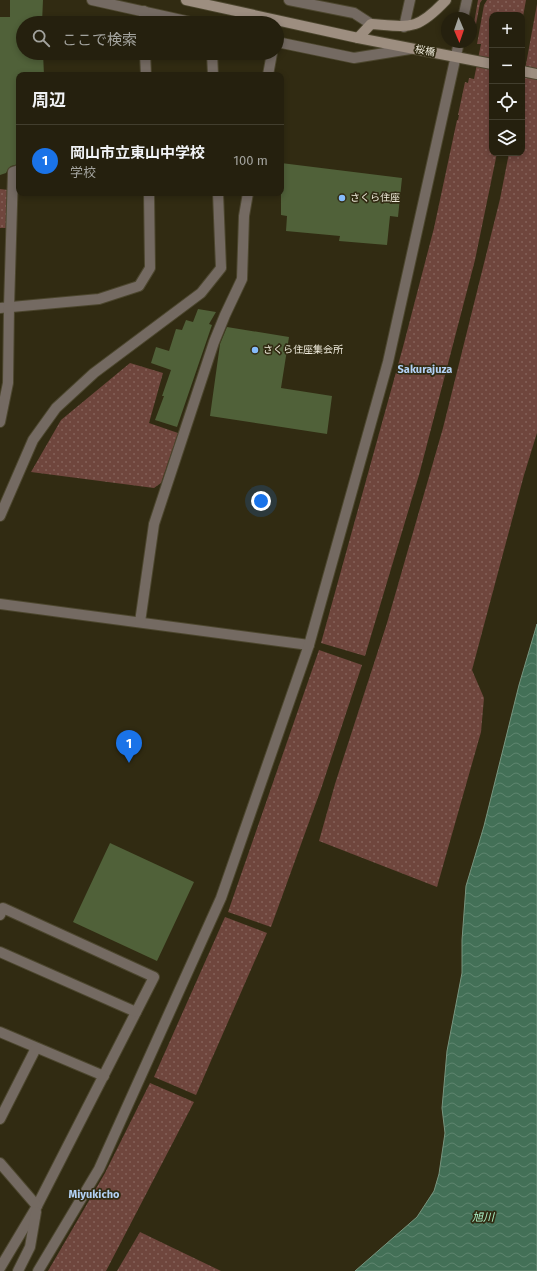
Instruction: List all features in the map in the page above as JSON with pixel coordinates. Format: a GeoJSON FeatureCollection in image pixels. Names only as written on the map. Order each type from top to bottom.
{"type":"FeatureCollection","features":[{"type":"Feature","properties":{"kind":"street"},"geometry":{"type":"LineString","coordinates":[[92,0],[165,16]]}},
{"type":"Feature","properties":{"kind":"street","name":"桜橋"},"geometry":{"type":"LineString","coordinates":[[186,0],[258,16]]}},
{"type":"Feature","properties":{"kind":"street"},"geometry":{"type":"LineString","coordinates":[[289,0],[354,13],[371,24],[404,27],[421,22],[446,0]]}},
{"type":"Feature","properties":{"kind":"street"},"geometry":{"type":"LineString","coordinates":[[404,27],[410,0]]}},
{"type":"Feature","properties":{"kind":"street"},"geometry":{"type":"LineString","coordinates":[[464,12],[466,0]]}},
{"type":"Feature","properties":{"kind":"street"},"geometry":{"type":"LineString","coordinates":[[144,11],[144,16]]}},
{"type":"Feature","properties":{"kind":"street","name":"桜橋"},"geometry":{"type":"LineString","coordinates":[[284,22],[358,38],[489,64]]}},
{"type":"Feature","properties":{"kind":"street"},"geometry":{"type":"LineString","coordinates":[[358,38],[371,24]]}},
{"type":"Feature","properties":{"kind":"street"},"geometry":{"type":"LineString","coordinates":[[284,43],[354,58],[412,48]]}},
{"type":"Feature","properties":{"kind":"street"},"geometry":{"type":"LineString","coordinates":[[38,1271],[99,1169],[221,898],[309,645],[388,362],[458,48]]}},
{"type":"Feature","properties":{"kind":"street"},"geometry":{"type":"LineString","coordinates":[[145,60],[146,72]]}},
{"type":"Feature","properties":{"kind":"street"},"geometry":{"type":"LineString","coordinates":[[212,60],[213,72]]}},
{"type":"Feature","properties":{"kind":"street"},"geometry":{"type":"LineString","coordinates":[[269,72],[271,60]]}},
{"type":"Feature","properties":{"kind":"street"},"geometry":{"type":"LineString","coordinates":[[525,72],[537,74]]}},
{"type":"Feature","properties":{"kind":"street"},"geometry":{"type":"LineString","coordinates":[[0,422],[8,383],[4,308],[13,172],[16,171]]}},
{"type":"Feature","properties":{"kind":"street"},"geometry":{"type":"LineString","coordinates":[[4,308],[99,300],[139,286],[150,268],[149,196]]}},
{"type":"Feature","properties":{"kind":"street"},"geometry":{"type":"LineString","coordinates":[[0,516],[33,440],[56,408],[94,373],[201,293],[221,268],[218,196]]}},
{"type":"Feature","properties":{"kind":"street"},"geometry":{"type":"LineString","coordinates":[[140,622],[154,524],[214,342],[242,279],[244,216],[247,196]]}},
{"type":"Feature","properties":{"kind":"street"},"geometry":{"type":"LineString","coordinates":[[0,604],[309,645]]}},
{"type":"Feature","properties":{"kind":"street"},"geometry":{"type":"LineString","coordinates":[[0,915],[3,908],[154,977],[37,1206],[0,1268]]}},
{"type":"Feature","properties":{"kind":"street"},"geometry":{"type":"LineString","coordinates":[[0,952],[136,1012]]}},
{"type":"Feature","properties":{"kind":"street"},"geometry":{"type":"LineString","coordinates":[[0,1032],[104,1076]]}},
{"type":"Feature","properties":{"kind":"street"},"geometry":{"type":"LineString","coordinates":[[0,1119],[36,1048]]}},
{"type":"Feature","properties":{"kind":"street"},"geometry":{"type":"LineString","coordinates":[[0,1163],[37,1206]]}},
{"type":"Feature","properties":{"kind":"street"},"geometry":{"type":"LineString","coordinates":[[18,1271],[30,1247],[37,1206]]}},
{"type":"Feature","properties":{"kind":"shaded area"},"geometry":{"type":"Polygon","coordinates":[[[478,0],[482,0],[477,19],[476,12],[478,0]]]}},
{"type":"Feature","properties":{"kind":"shaded area"},"geometry":{"type":"Polygon","coordinates":[[[487,0],[526,0],[524,12],[489,12],[489,156],[496,156],[475,260],[419,475],[365,656],[321,643],[403,347],[434,228],[465,82],[468,83],[469,78],[474,79],[481,44],[477,44],[484,5],[487,0]]]}},
{"type":"Feature","properties":{"kind":"shaded area"},"geometry":{"type":"Polygon","coordinates":[[[537,4],[537,433],[524,475],[472,670],[484,698],[481,732],[437,887],[319,841],[335,784],[387,623],[443,428],[500,199],[508,156],[525,156],[525,70],[537,4]]]}},
{"type":"Feature","properties":{"kind":"shaded area"},"geometry":{"type":"Polygon","coordinates":[[[0,189],[8,190],[8,228],[0,228],[0,189]]]}},
{"type":"Feature","properties":{"kind":"shaded area"},"geometry":{"type":"Polygon","coordinates":[[[130,363],[163,373],[149,423],[178,433],[161,483],[154,488],[31,472],[61,420],[130,363]]]}},
{"type":"Feature","properties":{"kind":"shaded area"},"geometry":{"type":"Polygon","coordinates":[[[319,650],[362,665],[321,789],[271,927],[228,912],[319,650]]]}},
{"type":"Feature","properties":{"kind":"shaded area"},"geometry":{"type":"Polygon","coordinates":[[[225,917],[267,933],[196,1095],[154,1077],[225,917]]]}},
{"type":"Feature","properties":{"kind":"shaded area"},"geometry":{"type":"Polygon","coordinates":[[[150,1083],[194,1102],[106,1271],[48,1271],[105,1173],[150,1083]]]}},
{"type":"Feature","properties":{"kind":"shaded area"},"geometry":{"type":"Polygon","coordinates":[[[140,1232],[221,1271],[117,1271],[140,1232]]]}},
{"type":"Feature","properties":{"kind":"water","name":"旭川"},"geometry":{"type":"Polygon","coordinates":[[[537,624],[537,1271],[355,1271],[417,1217],[434,1191],[439,1174],[445,1133],[442,1108],[447,1051],[462,973],[462,940],[466,886],[484,826],[519,685],[537,624]]]}},
{"type":"Feature","properties":{"kind":"building"},"geometry":{"type":"Polygon","coordinates":[[[10,0],[43,0],[42,16],[16,16],[16,60],[43,60],[44,72],[16,72],[16,165],[11,166],[6,173],[0,175],[0,17],[10,17],[10,0]]]}},
{"type":"Feature","properties":{"kind":"building","name":"さくら住座"},"geometry":{"type":"Polygon","coordinates":[[[284,163],[402,178],[398,217],[390,216],[387,245],[339,241],[340,236],[286,231],[287,216],[281,215],[281,196],[284,196],[284,163]]]}},
{"type":"Feature","properties":{"kind":"building"},"geometry":{"type":"Polygon","coordinates":[[[198,309],[216,312],[209,324],[212,325],[177,427],[155,420],[164,396],[162,396],[171,370],[151,363],[156,347],[169,351],[176,329],[182,330],[186,320],[193,322],[198,309]]]}},
{"type":"Feature","properties":{"kind":"building"},"geometry":{"type":"Polygon","coordinates":[[[227,327],[289,337],[281,388],[332,396],[327,434],[210,416],[220,344],[227,327]]]}},
{"type":"Feature","properties":{"kind":"building"},"geometry":{"type":"Polygon","coordinates":[[[110,843],[194,882],[157,961],[73,922],[110,843]]]}},
{"type":"Feature","properties":{"kind":"place","name":"さくら住座"},"geometry":{"type":"Point","coordinates":[342,198]}},
{"type":"Feature","properties":{"kind":"place","name":"さくら住座集会所"},"geometry":{"type":"Point","coordinates":[255,350]}},
{"type":"Feature","properties":{"kind":"place","name":"岡山市立東山中学校"},"geometry":{"type":"Point","coordinates":[129,763]}},
{"type":"Feature","properties":{"kind":"district","name":"Sakurajuza"},"geometry":{"type":"Point","coordinates":[425,369]}},
{"type":"Feature","properties":{"kind":"district","name":"Miyukicho"},"geometry":{"type":"Point","coordinates":[94,1194]}}]}
